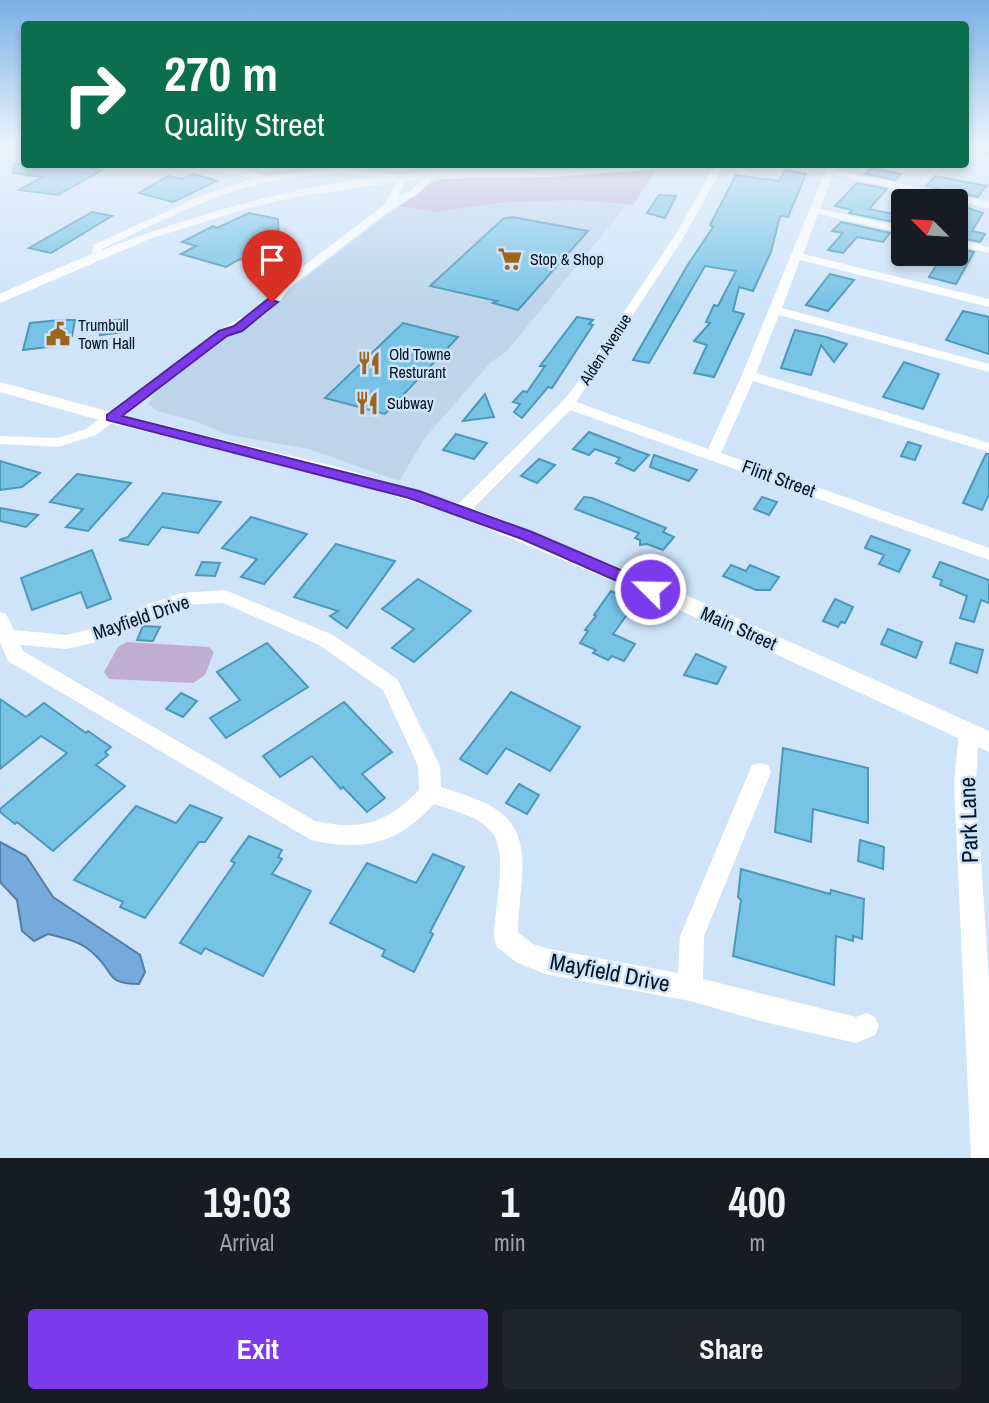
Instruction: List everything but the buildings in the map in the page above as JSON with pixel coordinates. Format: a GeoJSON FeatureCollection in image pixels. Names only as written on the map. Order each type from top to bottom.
{"type":"FeatureCollection","features":[{"type":"Feature","properties":{"kind":"main road"},"geometry":{"type":"LineString","coordinates":[[0,299],[96,254],[184,221],[286,196]]}},
{"type":"Feature","properties":{"kind":"main road","name":"Main Street"},"geometry":{"type":"LineString","coordinates":[[0,387],[112,418],[356,478],[461,511],[569,553],[979,737]]}},
{"type":"Feature","properties":{"kind":"street"},"geometry":{"type":"LineString","coordinates":[[96,254],[97,247],[214,196]]}},
{"type":"Feature","properties":{"kind":"street"},"geometry":{"type":"LineString","coordinates":[[388,207],[394,196]]}},
{"type":"Feature","properties":{"kind":"street"},"geometry":{"type":"LineString","coordinates":[[0,440],[49,445],[63,443],[91,432],[223,333],[238,328],[258,307],[282,293],[284,286],[388,207],[408,196]]}},
{"type":"Feature","properties":{"kind":"street","name":"Alden Avenue"},"geometry":{"type":"LineString","coordinates":[[461,511],[568,404],[702,196]]}},
{"type":"Feature","properties":{"kind":"street"},"geometry":{"type":"LineString","coordinates":[[713,454],[749,375],[822,196]]}},
{"type":"Feature","properties":{"kind":"street"},"geometry":{"type":"LineString","coordinates":[[951,196],[989,205]]}},
{"type":"Feature","properties":{"kind":"street"},"geometry":{"type":"LineString","coordinates":[[816,211],[891,227]]}},
{"type":"Feature","properties":{"kind":"street"},"geometry":{"type":"LineString","coordinates":[[968,246],[989,250]]}},
{"type":"Feature","properties":{"kind":"street"},"geometry":{"type":"LineString","coordinates":[[797,256],[989,303]]}},
{"type":"Feature","properties":{"kind":"street"},"geometry":{"type":"LineString","coordinates":[[775,310],[989,368]]}},
{"type":"Feature","properties":{"kind":"street"},"geometry":{"type":"LineString","coordinates":[[749,375],[989,448]]}},
{"type":"Feature","properties":{"kind":"street","name":"Flint Street"},"geometry":{"type":"LineString","coordinates":[[568,404],[989,554]]}},
{"type":"Feature","properties":{"kind":"street","name":"Mayfield Drive"},"geometry":{"type":"LineString","coordinates":[[225,596],[326,640],[390,685],[429,766],[430,793],[414,813],[367,837],[339,838],[311,830],[15,656],[3,627],[66,642],[110,632],[152,610],[182,599],[225,596]]}},
{"type":"Feature","properties":{"kind":"street","name":"Park Lane"},"geometry":{"type":"LineString","coordinates":[[979,737],[965,795],[986,1158]]}},
{"type":"Feature","properties":{"kind":"street"},"geometry":{"type":"LineString","coordinates":[[690,988],[692,936],[760,772]]}},
{"type":"Feature","properties":{"kind":"street","name":"Mayfield Drive"},"geometry":{"type":"LineString","coordinates":[[430,793],[496,820],[505,829],[512,857],[505,925],[506,938],[513,946],[545,961],[690,988],[764,1009],[856,1030],[866,1026]]}},
{"type":"Feature","properties":{"kind":"shaded area"},"geometry":{"type":"Polygon","coordinates":[[[413,196],[639,196],[633,205],[576,200],[497,203],[436,212],[399,206],[413,196]]]}},
{"type":"Feature","properties":{"kind":"shaded area"},"geometry":{"type":"Polygon","coordinates":[[[597,200],[625,207],[507,351],[491,362],[424,439],[399,481],[309,449],[225,434],[198,422],[157,411],[148,404],[154,394],[169,382],[399,206],[436,212],[497,203],[597,200]]]}},
{"type":"Feature","properties":{"kind":"shaded area"},"geometry":{"type":"Polygon","coordinates":[[[127,642],[209,647],[214,652],[205,675],[193,683],[109,679],[104,672],[118,647],[127,642]]]}},
{"type":"Feature","properties":{"kind":"water"},"geometry":{"type":"Polygon","coordinates":[[[0,842],[26,856],[53,897],[140,955],[145,972],[139,984],[115,980],[95,955],[79,944],[48,934],[34,941],[22,931],[17,900],[0,882],[0,842]]]}},
{"type":"Feature","properties":{"kind":"place","name":"Stop & Shop"},"geometry":{"type":"Point","coordinates":[510,259]}},
{"type":"Feature","properties":{"kind":"place","name":"Trumbull Town Hall"},"geometry":{"type":"Point","coordinates":[58,334]}},
{"type":"Feature","properties":{"kind":"place","name":"Old Towne Resturant"},"geometry":{"type":"Point","coordinates":[369,363]}},
{"type":"Feature","properties":{"kind":"place","name":"Subway"},"geometry":{"type":"Point","coordinates":[367,403]}},
{"type":"Feature","properties":{"kind":"route"},"geometry":{"type":"LineString","coordinates":[[272,302],[238,328],[223,333],[112,418],[248,450],[414,494],[527,536],[650,589]]}}]}
